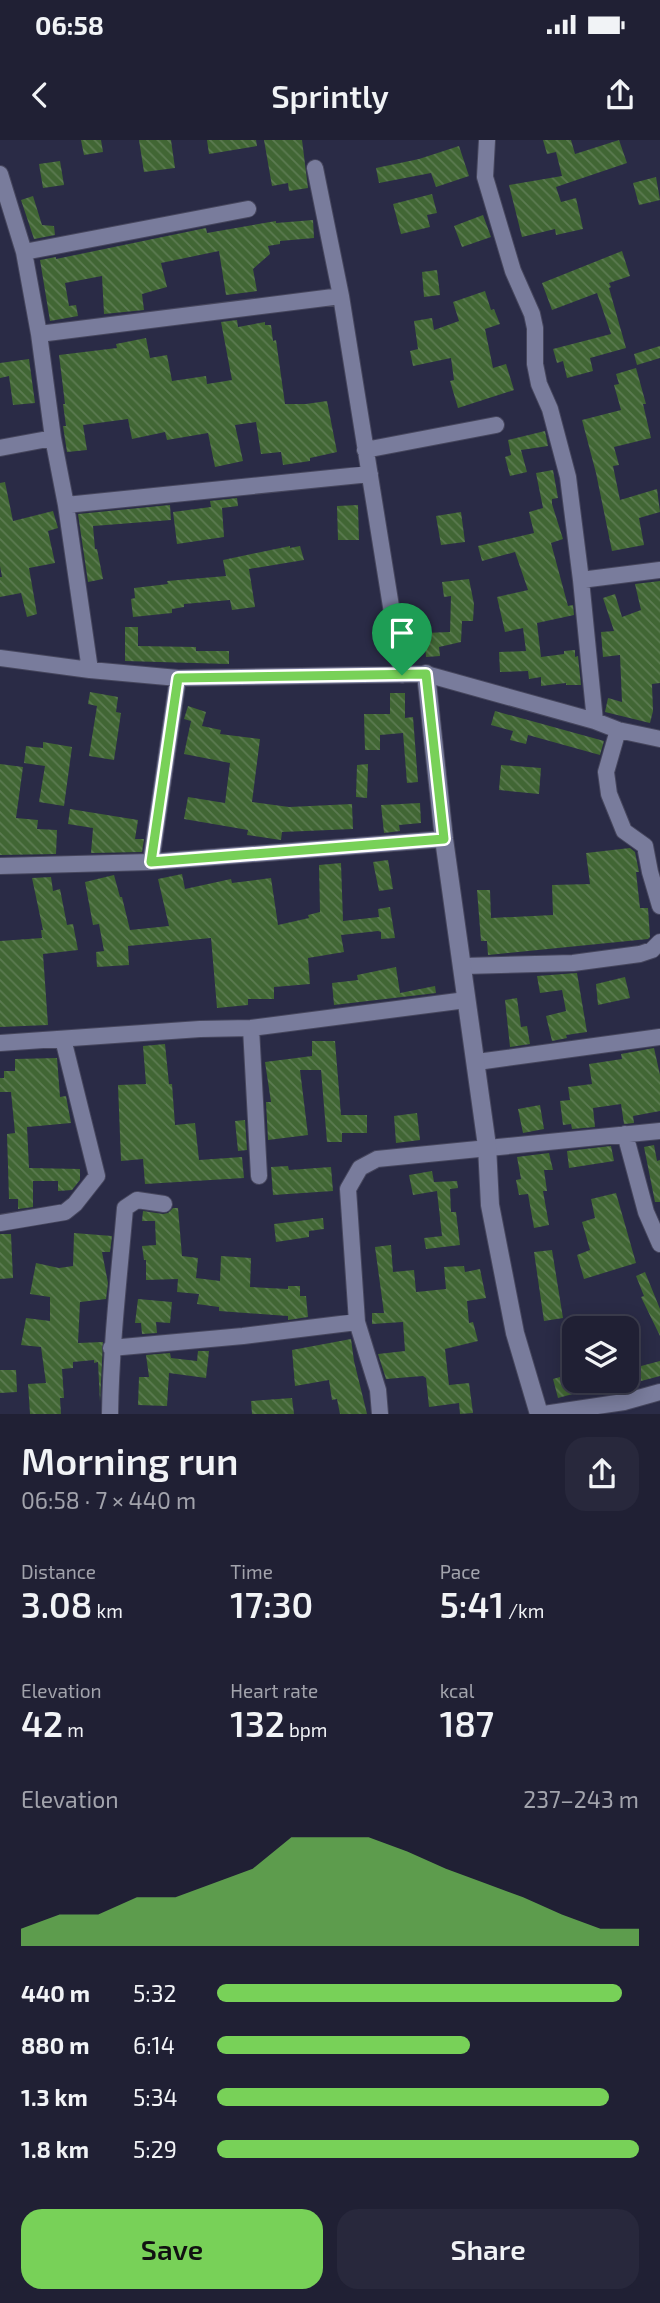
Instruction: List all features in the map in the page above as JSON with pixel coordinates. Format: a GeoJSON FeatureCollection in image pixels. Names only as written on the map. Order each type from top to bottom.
{"type":"FeatureCollection","features":[{"type":"Feature","properties":{"kind":"street"},"geometry":{"type":"LineString","coordinates":[[487,140],[485,177],[513,271],[536,328],[535,364],[538,384],[556,428],[568,477],[595,721]]}},
{"type":"Feature","properties":{"kind":"street"},"geometry":{"type":"LineString","coordinates":[[314,168],[341,296],[402,675]]}},
{"type":"Feature","properties":{"kind":"street"},"geometry":{"type":"LineString","coordinates":[[0,174],[24,252],[39,334],[90,670]]}},
{"type":"Feature","properties":{"kind":"street"},"geometry":{"type":"LineString","coordinates":[[24,252],[248,209]]}},
{"type":"Feature","properties":{"kind":"street"},"geometry":{"type":"LineString","coordinates":[[39,334],[341,296]]}},
{"type":"Feature","properties":{"kind":"street"},"geometry":{"type":"LineString","coordinates":[[365,450],[496,425]]}},
{"type":"Feature","properties":{"kind":"street"},"geometry":{"type":"LineString","coordinates":[[0,448],[53,438]]}},
{"type":"Feature","properties":{"kind":"street"},"geometry":{"type":"LineString","coordinates":[[66,505],[370,474]]}},
{"type":"Feature","properties":{"kind":"street"},"geometry":{"type":"LineString","coordinates":[[581,580],[660,570]]}},
{"type":"Feature","properties":{"kind":"street"},"geometry":{"type":"LineString","coordinates":[[0,658],[178,678],[426,674],[595,721],[618,730],[660,738]]}},
{"type":"Feature","properties":{"kind":"street"},"geometry":{"type":"LineString","coordinates":[[426,674],[444,839],[477,1062],[487,1146],[490,1205],[516,1333],[539,1414]]}},
{"type":"Feature","properties":{"kind":"street"},"geometry":{"type":"LineString","coordinates":[[151,862],[178,678]]}},
{"type":"Feature","properties":{"kind":"street"},"geometry":{"type":"LineString","coordinates":[[618,730],[606,772],[608,794],[624,831],[645,846],[660,905]]}},
{"type":"Feature","properties":{"kind":"street"},"geometry":{"type":"LineString","coordinates":[[0,866],[151,862],[444,839]]}},
{"type":"Feature","properties":{"kind":"street"},"geometry":{"type":"LineString","coordinates":[[464,966],[573,963],[640,954],[652,950],[660,942]]}},
{"type":"Feature","properties":{"kind":"street"},"geometry":{"type":"LineString","coordinates":[[0,1043],[251,1028],[466,1000]]}},
{"type":"Feature","properties":{"kind":"street"},"geometry":{"type":"LineString","coordinates":[[251,1028],[259,1176]]}},
{"type":"Feature","properties":{"kind":"street"},"geometry":{"type":"LineString","coordinates":[[477,1062],[660,1037]]}},
{"type":"Feature","properties":{"kind":"street"},"geometry":{"type":"LineString","coordinates":[[0,1223],[65,1212],[75,1205],[97,1176],[63,1039]]}},
{"type":"Feature","properties":{"kind":"street"},"geometry":{"type":"LineString","coordinates":[[380,1414],[378,1390],[357,1322],[348,1189],[360,1168],[377,1159],[487,1146],[660,1131]]}},
{"type":"Feature","properties":{"kind":"street"},"geometry":{"type":"LineString","coordinates":[[625,1134],[653,1209],[660,1244]]}},
{"type":"Feature","properties":{"kind":"street"},"geometry":{"type":"LineString","coordinates":[[110,1414],[111,1348],[116,1325],[125,1208],[136,1200],[164,1204]]}},
{"type":"Feature","properties":{"kind":"street"},"geometry":{"type":"LineString","coordinates":[[111,1348],[357,1322]]}},
{"type":"Feature","properties":{"kind":"street"},"geometry":{"type":"LineString","coordinates":[[544,1414],[624,1402],[660,1392]]}},
{"type":"Feature","properties":{"kind":"building"},"geometry":{"type":"Polygon","coordinates":[[[81,140],[101,140],[103,152],[84,155],[81,140]]]}},
{"type":"Feature","properties":{"kind":"building"},"geometry":{"type":"Polygon","coordinates":[[[139,140],[171,140],[175,168],[144,172],[139,140]]]}},
{"type":"Feature","properties":{"kind":"building"},"geometry":{"type":"Polygon","coordinates":[[[207,140],[256,140],[257,146],[209,154],[207,140]]]}},
{"type":"Feature","properties":{"kind":"building"},"geometry":{"type":"Polygon","coordinates":[[[264,140],[302,140],[308,188],[289,191],[288,183],[272,186],[264,140]]]}},
{"type":"Feature","properties":{"kind":"building"},"geometry":{"type":"Polygon","coordinates":[[[543,140],[571,140],[575,154],[619,140],[627,163],[556,187],[561,202],[576,198],[583,229],[556,235],[555,229],[522,237],[509,185],[562,176],[556,152],[547,154],[543,140]]]}},
{"type":"Feature","properties":{"kind":"building"},"geometry":{"type":"Polygon","coordinates":[[[459,146],[469,176],[436,187],[431,173],[379,183],[376,168],[419,159],[459,146]]]}},
{"type":"Feature","properties":{"kind":"building"},"geometry":{"type":"Polygon","coordinates":[[[60,161],[64,185],[43,188],[39,164],[60,161]]]}},
{"type":"Feature","properties":{"kind":"building"},"geometry":{"type":"Polygon","coordinates":[[[656,177],[660,200],[639,205],[633,183],[656,177]]]}},
{"type":"Feature","properties":{"kind":"building"},"geometry":{"type":"Polygon","coordinates":[[[432,194],[437,213],[427,215],[430,227],[401,234],[393,204],[432,194]]]}},
{"type":"Feature","properties":{"kind":"building"},"geometry":{"type":"Polygon","coordinates":[[[33,196],[42,225],[54,226],[55,235],[34,239],[21,200],[33,196]]]}},
{"type":"Feature","properties":{"kind":"building"},"geometry":{"type":"Polygon","coordinates":[[[483,215],[491,237],[462,247],[454,226],[483,215]]]}},
{"type":"Feature","properties":{"kind":"building"},"geometry":{"type":"Polygon","coordinates":[[[313,220],[314,238],[280,241],[280,244],[268,246],[270,254],[253,269],[257,291],[226,295],[219,251],[161,263],[167,287],[142,294],[144,310],[104,314],[102,276],[65,283],[69,306],[76,305],[78,316],[50,321],[40,260],[206,228],[207,233],[276,221],[313,220]]]}},
{"type":"Feature","properties":{"kind":"building"},"geometry":{"type":"Polygon","coordinates":[[[622,251],[630,276],[609,283],[609,288],[626,348],[590,358],[593,371],[567,378],[563,361],[557,363],[553,349],[611,334],[597,293],[552,310],[542,283],[622,251]]]}},
{"type":"Feature","properties":{"kind":"building"},"geometry":{"type":"Polygon","coordinates":[[[437,270],[440,295],[424,297],[422,272],[437,270]]]}},
{"type":"Feature","properties":{"kind":"building"},"geometry":{"type":"Polygon","coordinates":[[[485,291],[491,310],[494,309],[500,324],[485,329],[493,368],[506,364],[514,390],[458,408],[450,381],[454,380],[451,358],[413,366],[410,351],[418,349],[414,321],[432,318],[434,330],[459,321],[453,302],[485,291]]]}},
{"type":"Feature","properties":{"kind":"building"},"geometry":{"type":"Polygon","coordinates":[[[237,320],[238,327],[265,322],[265,325],[271,325],[273,341],[276,340],[285,404],[327,401],[337,452],[310,458],[310,461],[283,465],[281,452],[261,454],[256,422],[235,425],[243,461],[215,467],[208,433],[167,440],[165,432],[132,439],[128,419],[83,425],[87,450],[67,452],[59,355],[117,348],[116,344],[146,338],[150,358],[167,355],[172,381],[206,376],[207,384],[232,380],[221,322],[237,320]]]}},
{"type":"Feature","properties":{"kind":"building"},"geometry":{"type":"Polygon","coordinates":[[[660,346],[660,358],[637,365],[634,354],[660,346]]]}},
{"type":"Feature","properties":{"kind":"building"},"geometry":{"type":"Polygon","coordinates":[[[29,359],[35,403],[13,405],[9,376],[0,378],[0,363],[29,359]]]}},
{"type":"Feature","properties":{"kind":"building"},"geometry":{"type":"Polygon","coordinates":[[[636,368],[646,404],[643,404],[651,438],[614,447],[619,465],[613,466],[620,500],[657,489],[660,512],[639,518],[644,545],[612,551],[582,420],[621,410],[614,385],[619,384],[616,374],[636,368]]]}},
{"type":"Feature","properties":{"kind":"building"},"geometry":{"type":"Polygon","coordinates":[[[545,431],[548,446],[521,450],[527,472],[510,476],[505,457],[511,455],[508,440],[545,431]]]}},
{"type":"Feature","properties":{"kind":"building"},"geometry":{"type":"Polygon","coordinates":[[[553,470],[558,498],[552,499],[552,504],[563,539],[551,543],[568,606],[573,605],[574,615],[537,623],[541,657],[575,650],[581,685],[566,683],[541,686],[541,677],[529,679],[528,671],[500,672],[499,652],[526,651],[523,628],[505,632],[497,597],[528,590],[515,552],[482,561],[478,546],[534,533],[529,512],[543,508],[536,473],[553,470]]]}},
{"type":"Feature","properties":{"kind":"building"},"geometry":{"type":"Polygon","coordinates":[[[5,482],[13,521],[53,511],[58,528],[48,531],[55,563],[29,568],[37,614],[27,617],[21,593],[0,597],[0,483],[5,482]]]}},
{"type":"Feature","properties":{"kind":"building"},"geometry":{"type":"Polygon","coordinates":[[[237,498],[238,506],[222,508],[224,537],[177,544],[173,512],[211,507],[210,501],[237,498]]]}},
{"type":"Feature","properties":{"kind":"building"},"geometry":{"type":"Polygon","coordinates":[[[170,505],[171,520],[93,526],[95,549],[103,579],[88,582],[78,514],[170,505]]]}},
{"type":"Feature","properties":{"kind":"building"},"geometry":{"type":"Polygon","coordinates":[[[358,505],[359,540],[338,540],[337,506],[358,505]]]}},
{"type":"Feature","properties":{"kind":"building"},"geometry":{"type":"Polygon","coordinates":[[[461,512],[465,542],[441,545],[436,516],[461,512]]]}},
{"type":"Feature","properties":{"kind":"building"},"geometry":{"type":"Polygon","coordinates":[[[300,546],[304,560],[249,569],[255,607],[232,610],[230,600],[184,604],[184,607],[172,609],[172,613],[133,617],[131,599],[135,598],[134,588],[168,584],[167,581],[226,576],[223,560],[300,546]]]}},
{"type":"Feature","properties":{"kind":"building"},"geometry":{"type":"Polygon","coordinates":[[[469,579],[474,604],[473,621],[462,621],[461,642],[439,647],[440,656],[426,657],[424,633],[450,632],[451,596],[444,597],[442,582],[469,579]]]}},
{"type":"Feature","properties":{"kind":"building"},"geometry":{"type":"Polygon","coordinates":[[[660,581],[660,683],[652,684],[653,711],[650,723],[605,712],[608,698],[622,702],[620,655],[603,657],[601,632],[614,631],[603,598],[615,594],[622,617],[641,610],[635,584],[660,581]]]}},
{"type":"Feature","properties":{"kind":"building"},"geometry":{"type":"Polygon","coordinates":[[[125,627],[138,627],[138,646],[196,647],[196,651],[229,651],[229,664],[125,661],[125,627]]]}},
{"type":"Feature","properties":{"kind":"building"},"geometry":{"type":"Polygon","coordinates":[[[90,692],[118,697],[116,712],[121,713],[114,760],[89,756],[97,706],[88,704],[90,692]]]}},
{"type":"Feature","properties":{"kind":"building"},"geometry":{"type":"Polygon","coordinates":[[[390,693],[405,693],[405,718],[413,717],[418,782],[407,783],[403,733],[380,735],[380,750],[365,750],[364,714],[390,714],[390,693]]]}},
{"type":"Feature","properties":{"kind":"building"},"geometry":{"type":"Polygon","coordinates":[[[188,706],[206,712],[202,726],[221,730],[220,734],[260,739],[252,802],[289,807],[352,804],[353,829],[282,832],[281,840],[247,835],[248,830],[184,819],[188,797],[225,803],[230,763],[184,754],[191,721],[184,719],[188,706]]]}},
{"type":"Feature","properties":{"kind":"building"},"geometry":{"type":"Polygon","coordinates":[[[495,711],[604,741],[600,755],[528,735],[526,744],[510,740],[513,731],[491,725],[495,711]]]}},
{"type":"Feature","properties":{"kind":"building"},"geometry":{"type":"Polygon","coordinates":[[[43,742],[72,747],[64,806],[39,802],[45,766],[24,763],[26,746],[43,748],[43,742]]]}},
{"type":"Feature","properties":{"kind":"building"},"geometry":{"type":"Polygon","coordinates":[[[0,764],[23,767],[16,818],[38,820],[37,829],[57,830],[56,854],[0,855],[0,764]]]}},
{"type":"Feature","properties":{"kind":"building"},"geometry":{"type":"Polygon","coordinates":[[[368,764],[367,798],[356,797],[357,765],[368,764]]]}},
{"type":"Feature","properties":{"kind":"building"},"geometry":{"type":"Polygon","coordinates":[[[501,765],[541,768],[539,794],[499,790],[501,765]]]}},
{"type":"Feature","properties":{"kind":"building"},"geometry":{"type":"Polygon","coordinates":[[[420,803],[421,823],[399,825],[400,831],[384,833],[381,805],[420,803]]]}},
{"type":"Feature","properties":{"kind":"building"},"geometry":{"type":"Polygon","coordinates":[[[70,809],[138,820],[135,839],[144,839],[142,852],[91,853],[93,828],[68,824],[70,809]]]}},
{"type":"Feature","properties":{"kind":"building"},"geometry":{"type":"Polygon","coordinates":[[[630,848],[635,852],[639,872],[636,872],[640,908],[648,908],[648,939],[488,955],[487,941],[481,941],[477,890],[490,890],[491,918],[553,915],[552,885],[590,884],[586,853],[630,848]]]}},
{"type":"Feature","properties":{"kind":"building"},"geometry":{"type":"Polygon","coordinates":[[[388,860],[393,889],[379,891],[373,862],[388,860]]]}},
{"type":"Feature","properties":{"kind":"building"},"geometry":{"type":"Polygon","coordinates":[[[341,863],[343,921],[379,917],[378,909],[390,907],[395,938],[381,939],[381,932],[378,931],[341,935],[344,952],[308,958],[310,984],[274,987],[274,999],[248,999],[248,1005],[217,1008],[211,938],[128,946],[129,965],[97,967],[96,952],[104,951],[99,924],[93,925],[85,882],[114,875],[130,930],[169,926],[158,879],[182,874],[185,889],[231,879],[232,883],[271,878],[278,925],[309,918],[308,915],[320,912],[319,865],[341,863]]]}},
{"type":"Feature","properties":{"kind":"building"},"geometry":{"type":"Polygon","coordinates":[[[51,877],[53,891],[60,889],[67,925],[73,924],[78,950],[43,954],[48,1025],[0,1027],[0,941],[42,938],[43,930],[32,878],[51,877]]]}},
{"type":"Feature","properties":{"kind":"building"},"geometry":{"type":"Polygon","coordinates":[[[396,967],[400,993],[435,986],[436,993],[334,1005],[332,983],[358,980],[357,975],[396,967]]]}},
{"type":"Feature","properties":{"kind":"building"},"geometry":{"type":"Polygon","coordinates":[[[577,973],[587,1032],[566,1035],[567,1038],[552,1041],[546,1016],[566,1011],[562,990],[540,993],[537,976],[577,973]]]}},
{"type":"Feature","properties":{"kind":"building"},"geometry":{"type":"Polygon","coordinates":[[[625,977],[630,998],[598,1005],[596,984],[625,977]]]}},
{"type":"Feature","properties":{"kind":"building"},"geometry":{"type":"Polygon","coordinates":[[[517,998],[521,1027],[527,1026],[530,1044],[510,1047],[505,1000],[517,998]]]}},
{"type":"Feature","properties":{"kind":"building"},"geometry":{"type":"Polygon","coordinates":[[[312,1041],[335,1041],[341,1115],[367,1115],[367,1133],[342,1133],[342,1142],[327,1142],[321,1070],[300,1070],[308,1135],[268,1140],[266,1102],[271,1102],[265,1062],[312,1056],[312,1041]]]}},
{"type":"Feature","properties":{"kind":"building"},"geometry":{"type":"Polygon","coordinates":[[[165,1044],[175,1125],[195,1123],[199,1160],[242,1157],[244,1178],[145,1184],[143,1159],[121,1161],[118,1085],[146,1084],[143,1046],[165,1044]]]}},
{"type":"Feature","properties":{"kind":"building"},"geometry":{"type":"Polygon","coordinates":[[[654,1048],[660,1075],[660,1111],[633,1116],[634,1123],[624,1124],[621,1104],[593,1108],[595,1127],[572,1129],[571,1124],[563,1125],[560,1101],[570,1100],[568,1087],[592,1084],[589,1064],[622,1059],[621,1054],[654,1048]]]}},
{"type":"Feature","properties":{"kind":"building"},"geometry":{"type":"Polygon","coordinates":[[[57,1058],[60,1097],[66,1096],[71,1123],[27,1127],[29,1168],[80,1169],[80,1180],[72,1190],[58,1191],[58,1181],[33,1181],[33,1207],[18,1209],[18,1199],[9,1199],[7,1134],[15,1133],[11,1092],[0,1092],[0,1078],[4,1078],[4,1071],[15,1071],[15,1059],[57,1058]]]}},
{"type":"Feature","properties":{"kind":"building"},"geometry":{"type":"Polygon","coordinates":[[[540,1105],[544,1129],[523,1133],[518,1109],[540,1105]]]}},
{"type":"Feature","properties":{"kind":"building"},"geometry":{"type":"Polygon","coordinates":[[[417,1113],[420,1140],[396,1143],[394,1116],[417,1113]]]}},
{"type":"Feature","properties":{"kind":"building"},"geometry":{"type":"Polygon","coordinates":[[[245,1120],[247,1150],[238,1151],[235,1121],[245,1120]]]}},
{"type":"Feature","properties":{"kind":"building"},"geometry":{"type":"Polygon","coordinates":[[[654,1145],[657,1161],[660,1160],[660,1202],[655,1202],[644,1147],[654,1145]]]}},
{"type":"Feature","properties":{"kind":"building"},"geometry":{"type":"Polygon","coordinates":[[[611,1146],[614,1161],[569,1168],[567,1151],[611,1146]]]}},
{"type":"Feature","properties":{"kind":"building"},"geometry":{"type":"Polygon","coordinates":[[[549,1153],[553,1170],[544,1170],[547,1191],[543,1191],[549,1225],[534,1228],[528,1194],[519,1195],[516,1180],[521,1179],[517,1157],[549,1153]]]}},
{"type":"Feature","properties":{"kind":"building"},"geometry":{"type":"Polygon","coordinates":[[[288,1166],[289,1170],[331,1167],[333,1191],[273,1195],[271,1167],[288,1166]]]}},
{"type":"Feature","properties":{"kind":"building"},"geometry":{"type":"Polygon","coordinates":[[[432,1171],[434,1182],[457,1181],[458,1188],[450,1189],[451,1212],[456,1212],[460,1245],[426,1249],[424,1238],[442,1236],[437,1191],[413,1195],[409,1175],[432,1171]]]}},
{"type":"Feature","properties":{"kind":"building"},"geometry":{"type":"Polygon","coordinates":[[[616,1193],[636,1263],[584,1279],[577,1255],[590,1250],[582,1222],[595,1218],[591,1199],[616,1193]]]}},
{"type":"Feature","properties":{"kind":"building"},"geometry":{"type":"Polygon","coordinates":[[[178,1208],[182,1256],[198,1258],[196,1278],[220,1281],[221,1256],[251,1258],[250,1287],[288,1289],[288,1286],[300,1286],[300,1296],[306,1296],[308,1317],[288,1320],[288,1316],[219,1311],[219,1307],[197,1304],[199,1294],[177,1292],[178,1279],[146,1280],[146,1260],[142,1246],[156,1245],[155,1221],[142,1221],[143,1211],[163,1214],[178,1208]]]}},
{"type":"Feature","properties":{"kind":"building"},"geometry":{"type":"Polygon","coordinates":[[[323,1218],[324,1229],[309,1231],[309,1237],[276,1242],[274,1224],[323,1218]]]}},
{"type":"Feature","properties":{"kind":"building"},"geometry":{"type":"Polygon","coordinates":[[[74,1233],[112,1236],[110,1252],[102,1252],[108,1283],[106,1299],[80,1302],[78,1343],[103,1342],[100,1402],[98,1362],[73,1362],[73,1368],[62,1369],[64,1398],[60,1398],[61,1414],[30,1414],[28,1384],[46,1383],[41,1347],[21,1345],[26,1318],[50,1321],[50,1297],[30,1294],[36,1263],[59,1268],[73,1266],[74,1233]]]}},
{"type":"Feature","properties":{"kind":"building"},"geometry":{"type":"Polygon","coordinates":[[[0,1234],[11,1234],[13,1278],[0,1279],[0,1234]]]}},
{"type":"Feature","properties":{"kind":"building"},"geometry":{"type":"Polygon","coordinates":[[[391,1245],[393,1272],[414,1270],[416,1292],[446,1289],[444,1267],[464,1266],[465,1272],[480,1269],[486,1298],[467,1301],[469,1323],[473,1322],[478,1341],[445,1349],[449,1385],[469,1383],[473,1413],[460,1414],[459,1403],[429,1407],[426,1378],[423,1376],[386,1379],[378,1354],[405,1351],[403,1322],[372,1324],[372,1313],[384,1313],[375,1247],[391,1245]]]}},
{"type":"Feature","properties":{"kind":"building"},"geometry":{"type":"Polygon","coordinates":[[[552,1250],[562,1318],[544,1321],[534,1252],[552,1250]]]}},
{"type":"Feature","properties":{"kind":"building"},"geometry":{"type":"Polygon","coordinates":[[[645,1272],[660,1309],[660,1336],[641,1297],[644,1296],[636,1276],[645,1272]]]}},
{"type":"Feature","properties":{"kind":"building"},"geometry":{"type":"Polygon","coordinates":[[[138,1299],[172,1302],[170,1323],[156,1322],[157,1333],[142,1334],[141,1323],[135,1323],[138,1299]]]}},
{"type":"Feature","properties":{"kind":"building"},"geometry":{"type":"Polygon","coordinates":[[[351,1339],[367,1414],[340,1414],[337,1399],[332,1400],[329,1380],[295,1386],[292,1350],[351,1339]]]}},
{"type":"Feature","properties":{"kind":"building"},"geometry":{"type":"Polygon","coordinates":[[[198,1351],[209,1351],[206,1378],[169,1373],[167,1406],[138,1405],[139,1377],[149,1377],[146,1355],[170,1353],[171,1358],[197,1361],[198,1351]]]}},
{"type":"Feature","properties":{"kind":"building"},"geometry":{"type":"Polygon","coordinates":[[[660,1361],[660,1376],[639,1382],[639,1367],[660,1361]]]}},
{"type":"Feature","properties":{"kind":"building"},"geometry":{"type":"Polygon","coordinates":[[[0,1370],[16,1370],[17,1392],[0,1393],[0,1370]]]}},
{"type":"Feature","properties":{"kind":"building"},"geometry":{"type":"Polygon","coordinates":[[[562,1376],[562,1393],[576,1393],[558,1398],[553,1379],[562,1376]]]}},
{"type":"Feature","properties":{"kind":"building"},"geometry":{"type":"Polygon","coordinates":[[[292,1398],[294,1414],[252,1414],[251,1401],[292,1398]]]}},
{"type":"Feature","properties":{"kind":"route"},"geometry":{"type":"LineString","coordinates":[[426,674],[444,839],[151,862],[178,678],[402,675],[426,674]]}}]}
